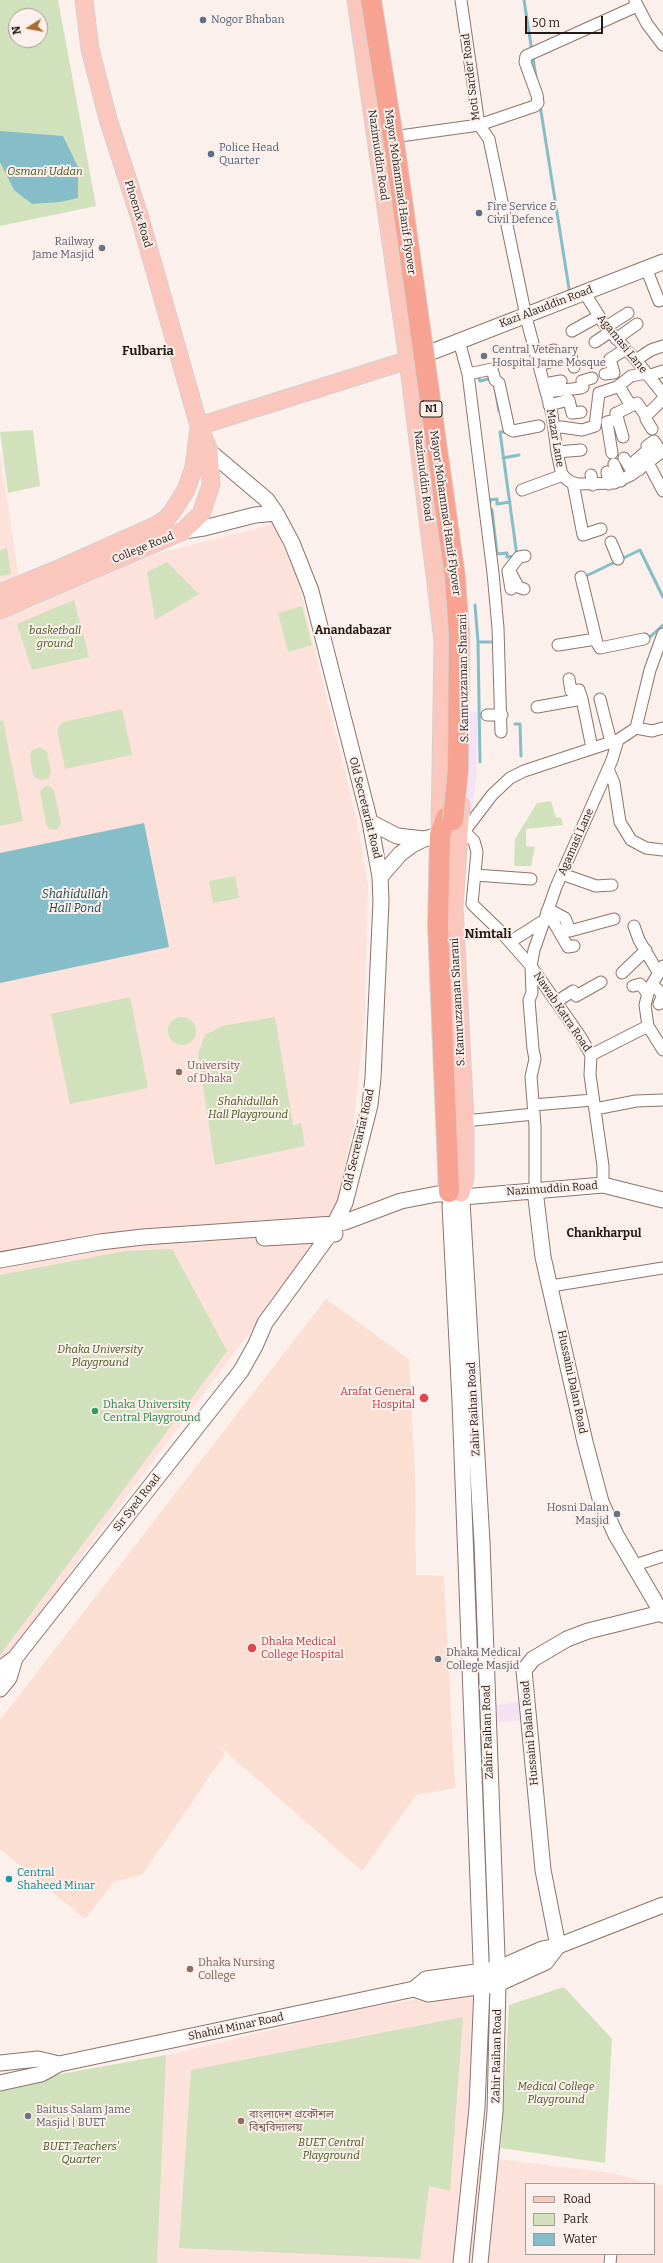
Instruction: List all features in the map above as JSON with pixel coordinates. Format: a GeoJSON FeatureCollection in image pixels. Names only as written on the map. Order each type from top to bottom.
{"type":"FeatureCollection","features":[{"type":"Feature","properties":{"kind":"highway","name":"Mayor Mohammad Hanif Flyover"},"geometry":{"type":"LineString","coordinates":[[364,0],[449,584],[454,666],[452,765],[448,830]]}},
{"type":"Feature","properties":{"kind":"highway","name":"Mayor Mohammad Hanif Flyover"},"geometry":{"type":"LineString","coordinates":[[372,0],[395,150],[456,584],[459,633],[458,761],[448,830]]}},
{"type":"Feature","properties":{"kind":"highway"},"geometry":{"type":"LineString","coordinates":[[448,830],[448,969],[454,1197]]}},
{"type":"Feature","properties":{"kind":"main road","name":"Phoenix Road"},"geometry":{"type":"LineString","coordinates":[[84,0],[90,49],[108,119],[139,215],[199,426]]}},
{"type":"Feature","properties":{"kind":"main road","name":"Nazimuddin Road"},"geometry":{"type":"LineString","coordinates":[[356,0],[408,360],[443,644],[448,830]]}},
{"type":"Feature","properties":{"kind":"main road","name":"S. Kamruzzaman Sharani"},"geometry":{"type":"LineString","coordinates":[[378,0],[400,136],[465,636],[466,731],[448,830],[466,906],[465,1177],[454,1197]]}},
{"type":"Feature","properties":{"kind":"main road","name":"Kazi Alauddin Road"},"geometry":{"type":"LineString","coordinates":[[429,353],[663,262]]}},
{"type":"Feature","properties":{"kind":"main road"},"geometry":{"type":"LineString","coordinates":[[199,426],[429,353]]}},
{"type":"Feature","properties":{"kind":"main road","name":"College Road"},"geometry":{"type":"LineString","coordinates":[[0,610],[183,531],[196,520],[208,498],[211,472],[209,451],[199,426]]}},
{"type":"Feature","properties":{"kind":"main road","name":"College Road"},"geometry":{"type":"LineString","coordinates":[[0,593],[155,526],[166,519],[186,490],[194,467],[199,426]]}},
{"type":"Feature","properties":{"kind":"main road","name":"Old Secretariat Road"},"geometry":{"type":"LineString","coordinates":[[209,451],[248,482],[267,500],[276,513],[292,543],[310,591],[370,822],[380,877],[381,936],[373,1078],[370,1105],[338,1228]]}},
{"type":"Feature","properties":{"kind":"main road"},"geometry":{"type":"LineString","coordinates":[[183,531],[204,528],[256,515],[276,513]]}},
{"type":"Feature","properties":{"kind":"main road"},"geometry":{"type":"LineString","coordinates":[[370,822],[397,836],[448,830]]}},
{"type":"Feature","properties":{"kind":"main road"},"geometry":{"type":"LineString","coordinates":[[380,877],[400,854],[448,830]]}},
{"type":"Feature","properties":{"kind":"main road","name":"Nazimuddin Road"},"geometry":{"type":"LineString","coordinates":[[338,1228],[428,1200],[535,1190],[603,1185],[663,1200]]}},
{"type":"Feature","properties":{"kind":"main road","name":"Hussaini Dalan Road"},"geometry":{"type":"LineString","coordinates":[[535,1190],[537,1221],[550,1286],[585,1442],[601,1502],[616,1535],[635,1565],[662,1614],[588,1631],[568,1639],[533,1659],[524,1670],[543,1870],[558,1946]]}},
{"type":"Feature","properties":{"kind":"main road","name":"Zahir Raihan Road"},"geometry":{"type":"LineString","coordinates":[[454,1197],[482,1542],[498,1984],[495,2112],[480,2263]]}},
{"type":"Feature","properties":{"kind":"main road","name":"Zahir Raihan Road"},"geometry":{"type":"LineString","coordinates":[[454,1197],[460,1401],[482,1987],[477,2108],[461,2263]]}},
{"type":"Feature","properties":{"kind":"main road"},"geometry":{"type":"LineString","coordinates":[[0,1260],[100,1242],[143,1237],[216,1233],[236,1229],[338,1228]]}},
{"type":"Feature","properties":{"kind":"main road","name":"Sir Syed Road"},"geometry":{"type":"LineString","coordinates":[[0,1669],[15,1658],[236,1377],[255,1346],[265,1323],[338,1228]]}},
{"type":"Feature","properties":{"kind":"main road","name":"Sir Syed Road"},"geometry":{"type":"LineString","coordinates":[[0,1690],[9,1678],[15,1658]]}},
{"type":"Feature","properties":{"kind":"main road","name":"Shahid Minar Road"},"geometry":{"type":"LineString","coordinates":[[0,2082],[41,2074],[59,2064],[414,1989],[426,1979],[497,1969],[542,1949],[558,1946],[663,1905]]}},
{"type":"Feature","properties":{"kind":"main road","name":"Shahid Minar Road"},"geometry":{"type":"LineString","coordinates":[[414,1989],[428,1994],[498,1984],[546,1962],[558,1946]]}},
{"type":"Feature","properties":{"kind":"main road","name":"Shahid Minar Road"},"geometry":{"type":"LineString","coordinates":[[0,2063],[38,2059],[59,2064]]}},
{"type":"Feature","properties":{"kind":"street","name":"Moti Sarder Road"},"geometry":{"type":"LineString","coordinates":[[400,136],[479,125],[461,0]]}},
{"type":"Feature","properties":{"kind":"street"},"geometry":{"type":"LineString","coordinates":[[479,125],[537,105],[537,95],[525,62],[526,56],[636,3],[663,45]]}},
{"type":"Feature","properties":{"kind":"street","name":"Mazar Lane"},"geometry":{"type":"LineString","coordinates":[[479,125],[489,139],[526,314],[549,405],[557,452],[563,475],[573,483]]}},
{"type":"Feature","properties":{"kind":"street"},"geometry":{"type":"LineString","coordinates":[[646,268],[658,301]]}},
{"type":"Feature","properties":{"kind":"street","name":"Agamasi Lane"},"geometry":{"type":"LineString","coordinates":[[584,292],[611,333],[636,360],[663,394]]}},
{"type":"Feature","properties":{"kind":"street"},"geometry":{"type":"LineString","coordinates":[[611,333],[628,313]]}},
{"type":"Feature","properties":{"kind":"street"},"geometry":{"type":"LineString","coordinates":[[572,331],[599,316]]}},
{"type":"Feature","properties":{"kind":"street"},"geometry":{"type":"LineString","coordinates":[[595,342],[611,333],[637,324]]}},
{"type":"Feature","properties":{"kind":"street"},"geometry":{"type":"LineString","coordinates":[[454,343],[468,374],[493,573],[502,715],[501,732]]}},
{"type":"Feature","properties":{"kind":"street"},"geometry":{"type":"LineString","coordinates":[[636,360],[651,350],[663,346]]}},
{"type":"Feature","properties":{"kind":"street"},"geometry":{"type":"LineString","coordinates":[[605,374],[614,373],[610,359],[626,349]]}},
{"type":"Feature","properties":{"kind":"street"},"geometry":{"type":"LineString","coordinates":[[537,361],[554,350]]}},
{"type":"Feature","properties":{"kind":"street"},"geometry":{"type":"LineString","coordinates":[[537,361],[571,356],[574,367]]}},
{"type":"Feature","properties":{"kind":"street"},"geometry":{"type":"LineString","coordinates":[[468,374],[492,369],[495,380],[499,383],[509,428],[513,431],[539,426]]}},
{"type":"Feature","properties":{"kind":"street"},"geometry":{"type":"LineString","coordinates":[[554,428],[560,427],[582,430],[595,426],[600,393],[619,386],[631,376],[647,375],[663,371]]}},
{"type":"Feature","properties":{"kind":"street"},"geometry":{"type":"LineString","coordinates":[[545,388],[581,388],[583,387],[582,381],[592,378]]}},
{"type":"Feature","properties":{"kind":"street"},"geometry":{"type":"LineString","coordinates":[[545,388],[561,381]]}},
{"type":"Feature","properties":{"kind":"street"},"geometry":{"type":"LineString","coordinates":[[619,386],[631,406]]}},
{"type":"Feature","properties":{"kind":"street"},"geometry":{"type":"LineString","coordinates":[[646,416],[663,399]]}},
{"type":"Feature","properties":{"kind":"street"},"geometry":{"type":"LineString","coordinates":[[549,405],[569,400],[572,414],[581,412]]}},
{"type":"Feature","properties":{"kind":"street"},"geometry":{"type":"LineString","coordinates":[[609,484],[611,463],[607,422],[617,413],[637,403],[646,416],[646,419],[652,429]]}},
{"type":"Feature","properties":{"kind":"street"},"geometry":{"type":"LineString","coordinates":[[617,413],[623,438]]}},
{"type":"Feature","properties":{"kind":"street"},"geometry":{"type":"LineString","coordinates":[[601,529],[584,535],[573,483],[592,480],[609,484],[621,481],[636,472],[662,452],[654,441],[647,446],[649,449],[634,462],[636,472]]}},
{"type":"Feature","properties":{"kind":"street"},"geometry":{"type":"LineString","coordinates":[[557,452],[581,450]]}},
{"type":"Feature","properties":{"kind":"street"},"geometry":{"type":"LineString","coordinates":[[624,458],[636,472]]}},
{"type":"Feature","properties":{"kind":"street"},"geometry":{"type":"LineString","coordinates":[[611,463],[621,481]]}},
{"type":"Feature","properties":{"kind":"street"},"geometry":{"type":"LineString","coordinates":[[648,463],[663,491]]}},
{"type":"Feature","properties":{"kind":"street"},"geometry":{"type":"LineString","coordinates":[[522,490],[563,475]]}},
{"type":"Feature","properties":{"kind":"street"},"geometry":{"type":"LineString","coordinates":[[611,542],[618,559]]}},
{"type":"Feature","properties":{"kind":"street"},"geometry":{"type":"LineString","coordinates":[[493,573],[508,571],[519,557],[525,556]]}},
{"type":"Feature","properties":{"kind":"street"},"geometry":{"type":"LineString","coordinates":[[508,571],[511,589]]}},
{"type":"Feature","properties":{"kind":"street"},"geometry":{"type":"LineString","coordinates":[[508,571],[515,578],[518,587],[524,589]]}},
{"type":"Feature","properties":{"kind":"street"},"geometry":{"type":"LineString","coordinates":[[581,577],[596,639],[600,648],[644,639]]}},
{"type":"Feature","properties":{"kind":"street"},"geometry":{"type":"LineString","coordinates":[[636,728],[650,670],[663,634]]}},
{"type":"Feature","properties":{"kind":"street"},"geometry":{"type":"LineString","coordinates":[[558,645],[596,639]]}},
{"type":"Feature","properties":{"kind":"street"},"geometry":{"type":"LineString","coordinates":[[574,680],[581,695],[592,748]]}},
{"type":"Feature","properties":{"kind":"street"},"geometry":{"type":"LineString","coordinates":[[537,707],[581,695]]}},
{"type":"Feature","properties":{"kind":"street"},"geometry":{"type":"LineString","coordinates":[[600,699],[615,741]]}},
{"type":"Feature","properties":{"kind":"street"},"geometry":{"type":"LineString","coordinates":[[487,715],[502,715]]}},
{"type":"Feature","properties":{"kind":"street"},"geometry":{"type":"LineString","coordinates":[[448,830],[480,812],[492,795],[510,778],[524,771],[615,741],[636,728],[652,731],[663,728]]}},
{"type":"Feature","properties":{"kind":"street","name":"Agamasi Lane"},"geometry":{"type":"LineString","coordinates":[[531,966],[534,950],[543,922],[562,874],[608,769],[615,741]]}},
{"type":"Feature","properties":{"kind":"street"},"geometry":{"type":"LineString","coordinates":[[608,769],[614,783],[620,822],[631,840],[646,848],[663,850]]}},
{"type":"Feature","properties":{"kind":"street"},"geometry":{"type":"LineString","coordinates":[[448,830],[476,846],[475,875],[466,906],[510,942],[531,966]]}},
{"type":"Feature","properties":{"kind":"street"},"geometry":{"type":"LineString","coordinates":[[562,874],[596,886],[612,885]]}},
{"type":"Feature","properties":{"kind":"street"},"geometry":{"type":"LineString","coordinates":[[475,875],[531,879]]}},
{"type":"Feature","properties":{"kind":"street"},"geometry":{"type":"LineString","coordinates":[[548,910],[565,918],[570,931],[614,919]]}},
{"type":"Feature","properties":{"kind":"street"},"geometry":{"type":"LineString","coordinates":[[548,910],[568,947],[574,946]]}},
{"type":"Feature","properties":{"kind":"street"},"geometry":{"type":"LineString","coordinates":[[510,942],[543,922]]}},
{"type":"Feature","properties":{"kind":"street"},"geometry":{"type":"LineString","coordinates":[[634,926],[646,950],[661,969],[650,989],[645,1005],[648,1026],[659,1036],[663,1048]]}},
{"type":"Feature","properties":{"kind":"street"},"geometry":{"type":"LineString","coordinates":[[622,973],[646,950]]}},
{"type":"Feature","properties":{"kind":"street","name":"Nawab Katra Road"},"geometry":{"type":"LineString","coordinates":[[531,966],[591,1055],[590,1064],[603,1185]]}},
{"type":"Feature","properties":{"kind":"street","name":"Nawab Katra Road"},"geometry":{"type":"LineString","coordinates":[[531,966],[532,993],[529,1000],[535,1058],[531,1077],[535,1136],[535,1190]]}},
{"type":"Feature","properties":{"kind":"street"},"geometry":{"type":"LineString","coordinates":[[556,1002],[573,991],[576,996],[601,982]]}},
{"type":"Feature","properties":{"kind":"street"},"geometry":{"type":"LineString","coordinates":[[633,986],[640,984],[662,998]]}},
{"type":"Feature","properties":{"kind":"street","name":"Nawab Katra Road"},"geometry":{"type":"LineString","coordinates":[[591,1055],[648,1026]]}},
{"type":"Feature","properties":{"kind":"street"},"geometry":{"type":"LineString","coordinates":[[465,1121],[534,1109],[663,1100]]}},
{"type":"Feature","properties":{"kind":"street"},"geometry":{"type":"LineString","coordinates":[[550,1286],[663,1268]]}},
{"type":"Feature","properties":{"kind":"street"},"geometry":{"type":"LineString","coordinates":[[635,1565],[663,1556]]}},
{"type":"Feature","properties":{"kind":"shaded area","name":"University of Dhaka"},"geometry":{"type":"Polygon","coordinates":[[[0,453],[24,611],[154,554],[274,524],[299,585],[357,821],[368,885],[365,1017],[353,1128],[334,1220],[75,1565],[0,1676],[0,453]]]}},
{"type":"Feature","properties":{"kind":"shaded area"},"geometry":{"type":"Polygon","coordinates":[[[469,711],[478,712],[476,779],[471,817],[469,817],[466,796],[469,711]]]}},
{"type":"Feature","properties":{"kind":"shaded area","name":"Dhaka Medical College Hospital"},"geometry":{"type":"Polygon","coordinates":[[[326,1299],[409,1359],[415,1474],[416,1575],[444,1576],[455,1788],[416,1795],[362,1871],[218,1745],[225,1754],[142,1875],[114,1882],[85,1919],[0,1849],[0,1720],[326,1299]]]}},
{"type":"Feature","properties":{"kind":"shaded area"},"geometry":{"type":"Polygon","coordinates":[[[523,1701],[526,1720],[498,1722],[496,1705],[523,1701]]]}},
{"type":"Feature","properties":{"kind":"shaded area","name":"বাংলাদেশ প্রকৌশল বিশ্ববিদ্যালয়"},"geometry":{"type":"Polygon","coordinates":[[[483,1989],[481,2157],[611,2173],[651,2183],[525,2183],[525,2255],[655,2255],[655,2184],[663,2186],[663,2263],[0,2263],[0,2085],[144,2061],[356,2009],[483,1989]]]}},
{"type":"Feature","properties":{"kind":"green space","name":"Osmani Uddan"},"geometry":{"type":"Polygon","coordinates":[[[0,0],[58,0],[96,206],[0,226],[0,0]]]}},
{"type":"Feature","properties":{"kind":"green space"},"geometry":{"type":"Polygon","coordinates":[[[33,430],[40,486],[8,493],[0,432],[33,430]]]}},
{"type":"Feature","properties":{"kind":"green space"},"geometry":{"type":"Polygon","coordinates":[[[7,548],[11,574],[0,576],[0,550],[7,548]]]}},
{"type":"Feature","properties":{"kind":"green space"},"geometry":{"type":"Polygon","coordinates":[[[167,562],[199,594],[155,620],[147,572],[167,562]]]}},
{"type":"Feature","properties":{"kind":"green space","name":"basketball ground"},"geometry":{"type":"Polygon","coordinates":[[[74,600],[89,657],[32,670],[17,624],[74,600]]]}},
{"type":"Feature","properties":{"kind":"green space"},"geometry":{"type":"Polygon","coordinates":[[[302,606],[312,645],[288,652],[278,613],[302,606]]]}},
{"type":"Feature","properties":{"kind":"green space"},"geometry":{"type":"Polygon","coordinates":[[[122,709],[132,755],[65,769],[57,729],[63,722],[122,709]]]}},
{"type":"Feature","properties":{"kind":"green space"},"geometry":{"type":"Polygon","coordinates":[[[3,720],[23,821],[0,826],[0,721],[3,720]]]}},
{"type":"Feature","properties":{"kind":"green space"},"geometry":{"type":"Polygon","coordinates":[[[40,747],[47,752],[51,771],[49,778],[43,780],[37,779],[33,775],[30,757],[31,751],[40,747]]]}},
{"type":"Feature","properties":{"kind":"green space"},"geometry":{"type":"Polygon","coordinates":[[[45,786],[49,786],[54,790],[61,823],[57,830],[49,829],[47,827],[40,792],[45,786]]]}},
{"type":"Feature","properties":{"kind":"green space"},"geometry":{"type":"Polygon","coordinates":[[[551,801],[556,818],[561,817],[563,825],[526,829],[526,846],[535,847],[531,866],[514,866],[515,839],[537,803],[551,801]]]}},
{"type":"Feature","properties":{"kind":"green space"},"geometry":{"type":"Polygon","coordinates":[[[235,876],[239,898],[213,903],[209,881],[235,876]]]}},
{"type":"Feature","properties":{"kind":"green space"},"geometry":{"type":"Polygon","coordinates":[[[130,997],[148,1088],[70,1104],[51,1014],[130,997]]]}},
{"type":"Feature","properties":{"kind":"green space"},"geometry":{"type":"Polygon","coordinates":[[[182,1017],[192,1021],[196,1031],[192,1041],[182,1045],[172,1041],[168,1031],[172,1021],[182,1017]]]}},
{"type":"Feature","properties":{"kind":"green space","name":"Shahidullah Hall Playground"},"geometry":{"type":"Polygon","coordinates":[[[275,1017],[293,1125],[301,1123],[305,1146],[215,1165],[198,1054],[205,1035],[222,1026],[275,1017]]]}},
{"type":"Feature","properties":{"kind":"green space","name":"Dhaka University Playground"},"geometry":{"type":"Polygon","coordinates":[[[172,1249],[227,1351],[0,1655],[0,1275],[125,1251],[172,1249]]]}},
{"type":"Feature","properties":{"kind":"green space","name":"Medical College Playground"},"geometry":{"type":"Polygon","coordinates":[[[564,1987],[612,2039],[605,2163],[501,2148],[509,2005],[564,1987]]]}},
{"type":"Feature","properties":{"kind":"green space","name":"BUET Central Playground"},"geometry":{"type":"Polygon","coordinates":[[[463,2017],[450,2191],[429,2186],[420,2259],[179,2248],[191,2070],[463,2017]]]}},
{"type":"Feature","properties":{"kind":"green space","name":"BUET Teachers' Quarter"},"geometry":{"type":"Polygon","coordinates":[[[166,2055],[157,2263],[0,2263],[0,2085],[166,2055]]]}},
{"type":"Feature","properties":{"kind":"water"},"geometry":{"type":"Polygon","coordinates":[[[0,131],[63,136],[78,167],[78,198],[60,202],[32,204],[14,190],[0,162],[0,131]]]}},
{"type":"Feature","properties":{"kind":"water","name":"Shahidullah Hall Pond"},"geometry":{"type":"Polygon","coordinates":[[[144,823],[169,947],[0,983],[0,853],[144,823]]]}},
{"type":"Feature","properties":{"kind":"waterway"},"geometry":{"type":"LineString","coordinates":[[524,0],[536,77]]}},
{"type":"Feature","properties":{"kind":"waterway"},"geometry":{"type":"LineString","coordinates":[[540,105],[570,295]]}},
{"type":"Feature","properties":{"kind":"waterway"},"geometry":{"type":"LineString","coordinates":[[494,367],[505,364]]}},
{"type":"Feature","properties":{"kind":"waterway"},"geometry":{"type":"LineString","coordinates":[[478,376],[480,381],[492,378]]}},
{"type":"Feature","properties":{"kind":"waterway"},"geometry":{"type":"LineString","coordinates":[[495,388],[499,411],[502,411]]}},
{"type":"Feature","properties":{"kind":"waterway"},"geometry":{"type":"LineString","coordinates":[[490,508],[492,510],[497,554],[507,553],[507,557],[517,556],[500,432],[505,432],[504,428]]}},
{"type":"Feature","properties":{"kind":"waterway"},"geometry":{"type":"LineString","coordinates":[[503,458],[519,455]]}},
{"type":"Feature","properties":{"kind":"waterway"},"geometry":{"type":"LineString","coordinates":[[490,502],[489,500],[497,499],[497,504],[510,502]]}},
{"type":"Feature","properties":{"kind":"waterway"},"geometry":{"type":"LineString","coordinates":[[584,577],[640,550],[663,597]]}},
{"type":"Feature","properties":{"kind":"waterway"},"geometry":{"type":"LineString","coordinates":[[475,605],[478,642],[495,642]]}},
{"type":"Feature","properties":{"kind":"waterway"},"geometry":{"type":"LineString","coordinates":[[646,638],[650,637],[663,625]]}},
{"type":"Feature","properties":{"kind":"waterway"},"geometry":{"type":"LineString","coordinates":[[478,642],[480,762]]}},
{"type":"Feature","properties":{"kind":"waterway"},"geometry":{"type":"LineString","coordinates":[[515,724],[520,724],[521,756]]}},
{"type":"Feature","properties":{"kind":"place","name":"Nogor Bhaban"},"geometry":{"type":"Point","coordinates":[203,20]}},
{"type":"Feature","properties":{"kind":"place","name":"Police Head Quarter"},"geometry":{"type":"Point","coordinates":[211,154]}},
{"type":"Feature","properties":{"kind":"place","name":"Fire Service & Civil Defence"},"geometry":{"type":"Point","coordinates":[479,213]}},
{"type":"Feature","properties":{"kind":"place","name":"Railway Jame Masjid"},"geometry":{"type":"Point","coordinates":[102,248]}},
{"type":"Feature","properties":{"kind":"place","name":"Central Vetenary Hospital Jame Mosque"},"geometry":{"type":"Point","coordinates":[484,356]}},
{"type":"Feature","properties":{"kind":"place","name":"University of Dhaka"},"geometry":{"type":"Point","coordinates":[179,1072]}},
{"type":"Feature","properties":{"kind":"place","name":"Arafat General Hospital"},"geometry":{"type":"Point","coordinates":[424,1398]}},
{"type":"Feature","properties":{"kind":"place","name":"Dhaka University Central Playground"},"geometry":{"type":"Point","coordinates":[95,1411]}},
{"type":"Feature","properties":{"kind":"place","name":"Hosni Dalan Masjid"},"geometry":{"type":"Point","coordinates":[617,1514]}},
{"type":"Feature","properties":{"kind":"place","name":"Dhaka Medical College Hospital"},"geometry":{"type":"Point","coordinates":[252,1648]}},
{"type":"Feature","properties":{"kind":"place","name":"Dhaka Medical College Masjid"},"geometry":{"type":"Point","coordinates":[438,1659]}},
{"type":"Feature","properties":{"kind":"place","name":"Central Shaheed Minar"},"geometry":{"type":"Point","coordinates":[9,1879]}},
{"type":"Feature","properties":{"kind":"place","name":"Dhaka Nursing College"},"geometry":{"type":"Point","coordinates":[190,1969]}},
{"type":"Feature","properties":{"kind":"place","name":"Baitus Salam Jame Masjid | BUET"},"geometry":{"type":"Point","coordinates":[28,2116]}},
{"type":"Feature","properties":{"kind":"place","name":"বাংলাদেশ প্রকৌশল বিশ্ববিদ্যালয়"},"geometry":{"type":"Point","coordinates":[241,2121]}},
{"type":"Feature","properties":{"kind":"district","name":"Fulbaria"},"geometry":{"type":"Point","coordinates":[148,351]}},
{"type":"Feature","properties":{"kind":"district","name":"Anandabazar"},"geometry":{"type":"Point","coordinates":[353,631]}},
{"type":"Feature","properties":{"kind":"district","name":"Nimtali"},"geometry":{"type":"Point","coordinates":[488,934]}},
{"type":"Feature","properties":{"kind":"district","name":"Chankharpul"},"geometry":{"type":"Point","coordinates":[604,1234]}}]}
